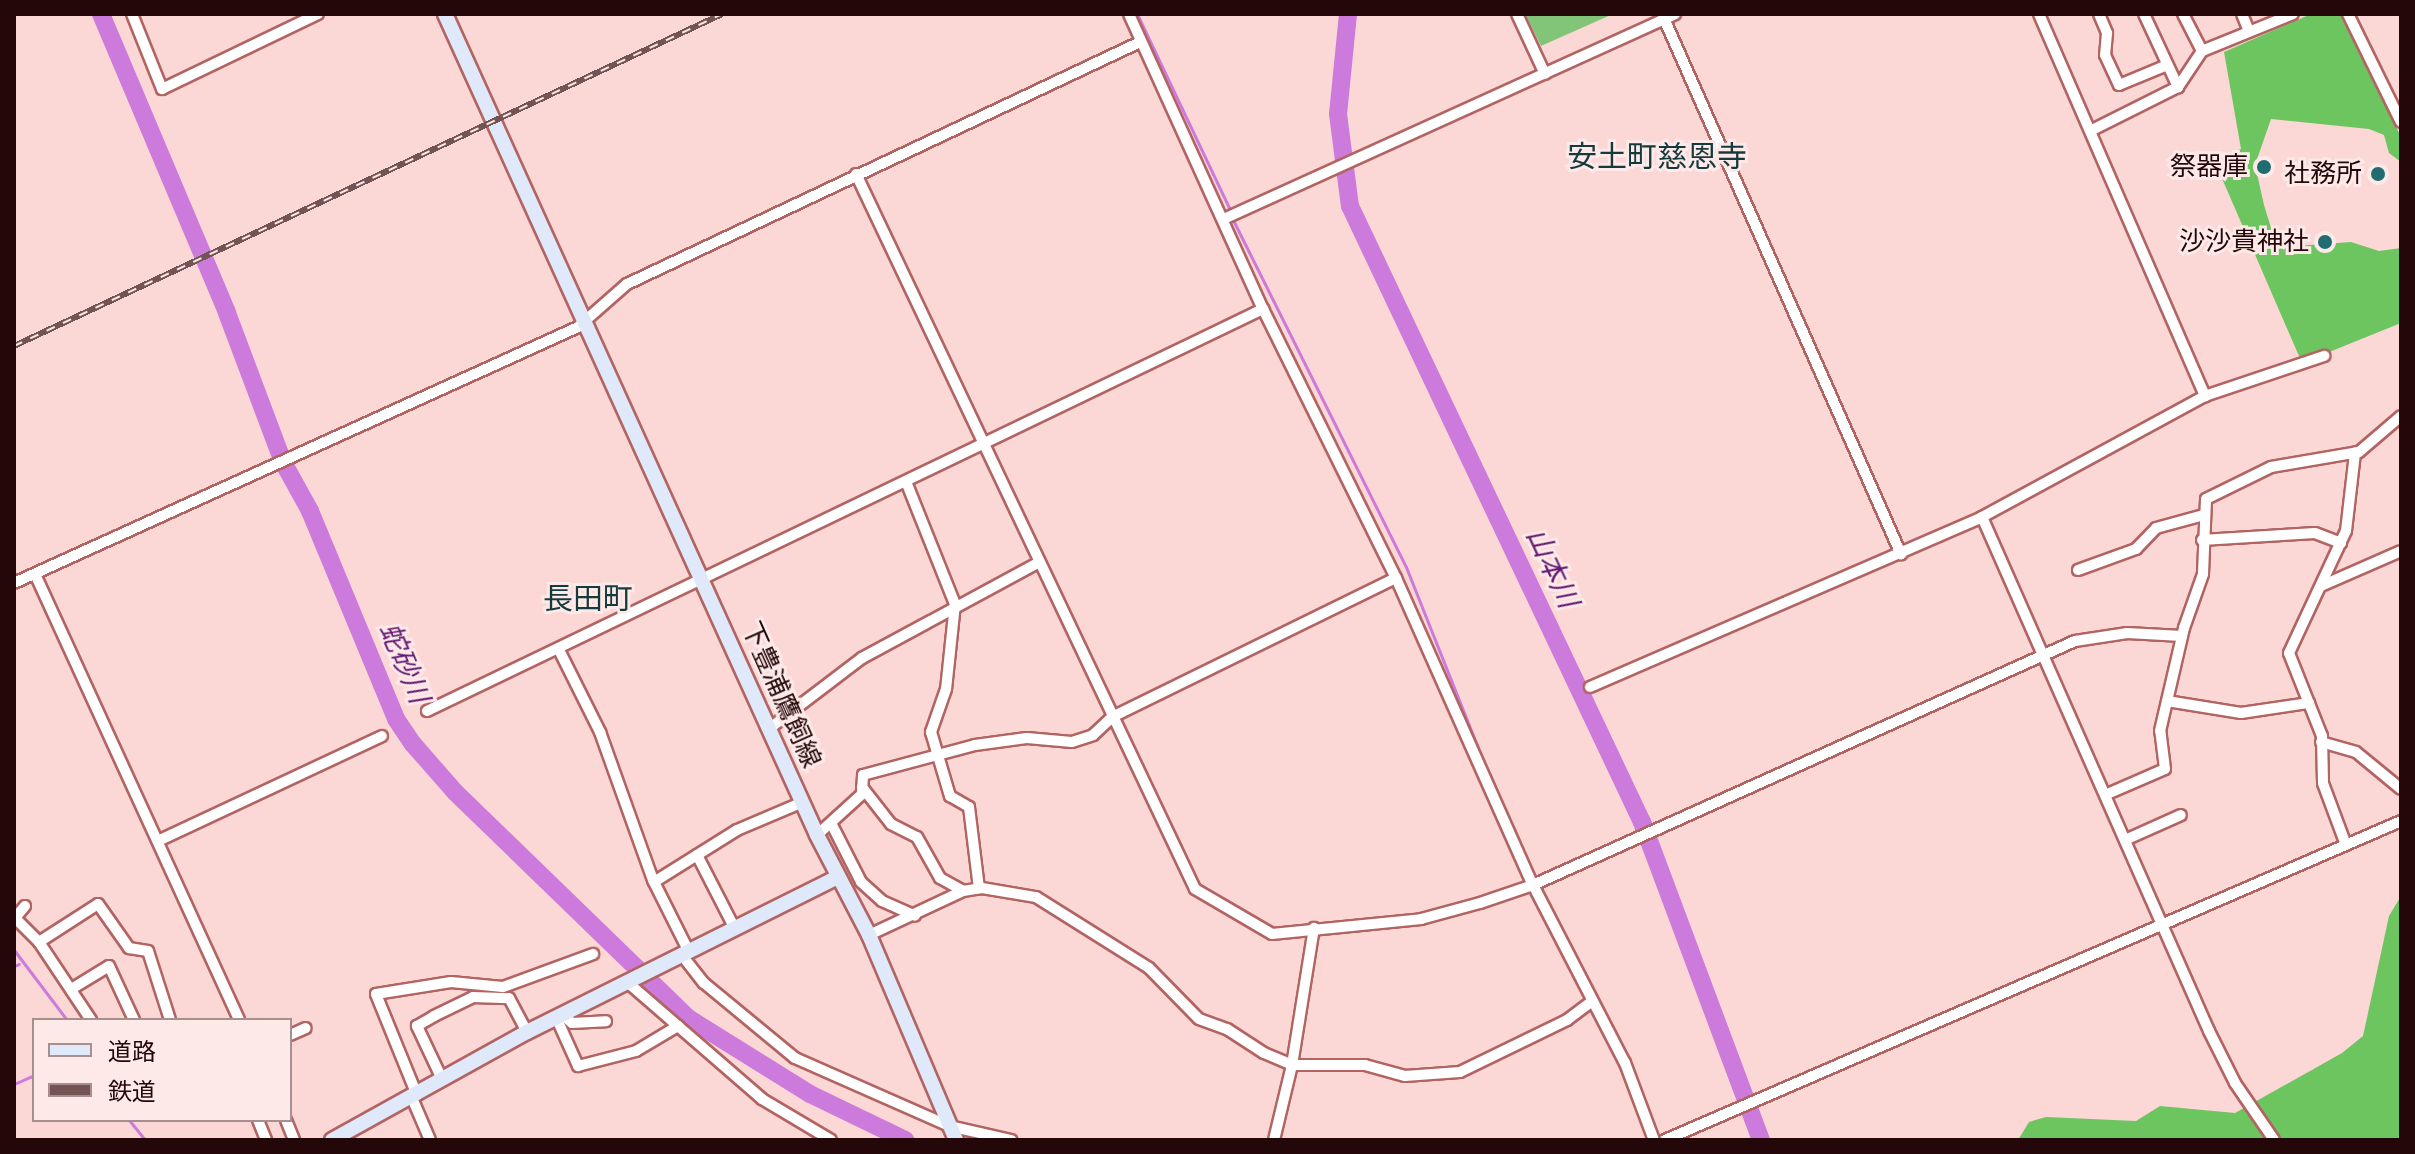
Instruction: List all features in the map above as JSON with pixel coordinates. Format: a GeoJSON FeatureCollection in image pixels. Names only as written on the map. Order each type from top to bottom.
{"type":"FeatureCollection","features":[{"type":"Feature","properties":{"kind":"main road","name":"下豊浦鷹飼線"},"geometry":{"type":"LineString","coordinates":[[445,14],[817,835],[869,935],[956,1140]]}},
{"type":"Feature","properties":{"kind":"main road"},"geometry":{"type":"LineString","coordinates":[[332,1140],[527,1032],[838,877]]}},
{"type":"Feature","properties":{"kind":"street"},"geometry":{"type":"LineString","coordinates":[[132,14],[162,89],[318,14]]}},
{"type":"Feature","properties":{"kind":"street"},"geometry":{"type":"LineString","coordinates":[[1129,14],[1226,218],[1263,309],[1396,578],[1533,885],[1625,1063],[1654,1140]]}},
{"type":"Feature","properties":{"kind":"street"},"geometry":{"type":"LineString","coordinates":[[1517,14],[1545,74]]}},
{"type":"Feature","properties":{"kind":"street"},"geometry":{"type":"LineString","coordinates":[[1226,218],[1675,14]]}},
{"type":"Feature","properties":{"kind":"street"},"geometry":{"type":"LineString","coordinates":[[2039,14],[2205,396]]}},
{"type":"Feature","properties":{"kind":"street"},"geometry":{"type":"LineString","coordinates":[[2099,14],[2107,33],[2105,55],[2119,85],[2167,65]]}},
{"type":"Feature","properties":{"kind":"street"},"geometry":{"type":"LineString","coordinates":[[2144,14],[2178,87]]}},
{"type":"Feature","properties":{"kind":"street"},"geometry":{"type":"LineString","coordinates":[[2183,14],[2202,51]]}},
{"type":"Feature","properties":{"kind":"street"},"geometry":{"type":"LineString","coordinates":[[2242,14],[2249,31]]}},
{"type":"Feature","properties":{"kind":"street"},"geometry":{"type":"LineString","coordinates":[[2092,130],[2178,87],[2202,51],[2293,14]]}},
{"type":"Feature","properties":{"kind":"street"},"geometry":{"type":"LineString","coordinates":[[2348,14],[2401,122]]}},
{"type":"Feature","properties":{"kind":"street"},"geometry":{"type":"LineString","coordinates":[[1663,17],[1901,554]]}},
{"type":"Feature","properties":{"kind":"street"},"geometry":{"type":"LineString","coordinates":[[14,583],[584,323],[627,284],[1140,42]]}},
{"type":"Feature","properties":{"kind":"street"},"geometry":{"type":"LineString","coordinates":[[856,174],[1195,889],[1272,934],[1421,919],[1533,885],[2040,654],[2101,635],[2182,636]]}},
{"type":"Feature","properties":{"kind":"street"},"geometry":{"type":"LineString","coordinates":[[427,711],[907,484],[1263,309]]}},
{"type":"Feature","properties":{"kind":"street"},"geometry":{"type":"LineString","coordinates":[[1590,687],[1982,517],[2205,396],[2324,356]]}},
{"type":"Feature","properties":{"kind":"street"},"geometry":{"type":"LineString","coordinates":[[2105,795],[2165,769],[2160,731],[2182,636],[2203,574],[2206,499],[2271,467],[2355,453],[2401,416]]}},
{"type":"Feature","properties":{"kind":"street"},"geometry":{"type":"LineString","coordinates":[[2346,845],[2323,783],[2321,742],[2289,653],[2341,543],[2355,453]]}},
{"type":"Feature","properties":{"kind":"street"},"geometry":{"type":"LineString","coordinates":[[907,484],[955,604],[946,689],[931,732],[950,796],[969,807],[979,888]]}},
{"type":"Feature","properties":{"kind":"street"},"geometry":{"type":"LineString","coordinates":[[2078,570],[2136,549],[2156,528],[2204,515]]}},
{"type":"Feature","properties":{"kind":"street"},"geometry":{"type":"LineString","coordinates":[[1982,517],[2040,654],[2235,1083],[2274,1140]]}},
{"type":"Feature","properties":{"kind":"street"},"geometry":{"type":"LineString","coordinates":[[2202,540],[2315,533],[2341,543]]}},
{"type":"Feature","properties":{"kind":"street"},"geometry":{"type":"LineString","coordinates":[[2321,586],[2401,551]]}},
{"type":"Feature","properties":{"kind":"street"},"geometry":{"type":"LineString","coordinates":[[770,728],[862,658],[955,604],[1038,563]]}},
{"type":"Feature","properties":{"kind":"street"},"geometry":{"type":"LineString","coordinates":[[35,574],[160,840],[238,1018]]}},
{"type":"Feature","properties":{"kind":"street"},"geometry":{"type":"LineString","coordinates":[[817,835],[862,794],[863,775],[938,753],[1027,738],[1072,742],[1093,735],[1112,717],[1396,578]]}},
{"type":"Feature","properties":{"kind":"street"},"geometry":{"type":"LineString","coordinates":[[559,650],[600,732],[654,882],[684,952],[704,983],[795,1058],[949,1126],[1011,1140]]}},
{"type":"Feature","properties":{"kind":"street"},"geometry":{"type":"LineString","coordinates":[[2167,701],[2241,713],[2309,703]]}},
{"type":"Feature","properties":{"kind":"street"},"geometry":{"type":"LineString","coordinates":[[160,840],[382,736]]}},
{"type":"Feature","properties":{"kind":"street"},"geometry":{"type":"LineString","coordinates":[[2321,742],[2356,752],[2401,789]]}},
{"type":"Feature","properties":{"kind":"street"},"geometry":{"type":"LineString","coordinates":[[862,787],[891,824],[917,837],[940,878],[963,891]]}},
{"type":"Feature","properties":{"kind":"street"},"geometry":{"type":"LineString","coordinates":[[654,882],[754,821],[803,802]]}},
{"type":"Feature","properties":{"kind":"street"},"geometry":{"type":"LineString","coordinates":[[2125,840],[2181,815]]}},
{"type":"Feature","properties":{"kind":"street"},"geometry":{"type":"LineString","coordinates":[[1665,1140],[1761,1102],[2401,821]]}},
{"type":"Feature","properties":{"kind":"street"},"geometry":{"type":"LineString","coordinates":[[831,823],[861,882],[882,901],[915,916]]}},
{"type":"Feature","properties":{"kind":"street"},"geometry":{"type":"LineString","coordinates":[[697,855],[734,927]]}},
{"type":"Feature","properties":{"kind":"street"},"geometry":{"type":"LineString","coordinates":[[838,877],[861,882]]}},
{"type":"Feature","properties":{"kind":"street"},"geometry":{"type":"LineString","coordinates":[[869,935],[963,891],[979,888],[1014,891],[1061,908],[1149,968],[1199,1019],[1292,1065],[1365,1065],[1428,1078],[1460,1072],[1567,1020],[1591,1002]]}},
{"type":"Feature","properties":{"kind":"street"},"geometry":{"type":"LineString","coordinates":[[39,942],[98,904],[129,948],[148,951],[169,1018]]}},
{"type":"Feature","properties":{"kind":"street"},"geometry":{"type":"LineString","coordinates":[[25,906],[15,918],[39,942],[73,988],[90,1018]]}},
{"type":"Feature","properties":{"kind":"street"},"geometry":{"type":"LineString","coordinates":[[1274,1140],[1292,1065],[1314,928]]}},
{"type":"Feature","properties":{"kind":"street"},"geometry":{"type":"LineString","coordinates":[[430,1140],[376,994],[451,982],[503,987],[593,954]]}},
{"type":"Feature","properties":{"kind":"street"},"geometry":{"type":"LineString","coordinates":[[73,988],[109,966],[133,1018]]}},
{"type":"Feature","properties":{"kind":"street"},"geometry":{"type":"LineString","coordinates":[[626,981],[762,1099],[831,1140]]}},
{"type":"Feature","properties":{"kind":"street"},"geometry":{"type":"LineString","coordinates":[[442,1079],[417,1026],[434,1016],[473,997],[509,998],[527,1032]]}},
{"type":"Feature","properties":{"kind":"street"},"geometry":{"type":"LineString","coordinates":[[559,1016],[578,1066],[636,1051],[678,1026]]}},
{"type":"Feature","properties":{"kind":"street"},"geometry":{"type":"LineString","coordinates":[[559,1016],[572,1023],[606,1021]]}},
{"type":"Feature","properties":{"kind":"street"},"geometry":{"type":"LineString","coordinates":[[292,1034],[306,1028]]}},
{"type":"Feature","properties":{"kind":"green space"},"geometry":{"type":"Polygon","coordinates":[[[1525,14],[1613,14],[1541,46],[1525,14]]]}},
{"type":"Feature","properties":{"kind":"green space","name":"沙沙貴神社"},"geometry":{"type":"Polygon","coordinates":[[[2311,14],[2342,14],[2401,137],[2401,162],[2389,153],[2384,135],[2369,129],[2271,119],[2255,165],[2264,205],[2272,231],[2284,247],[2351,242],[2379,251],[2401,248],[2401,323],[2302,363],[2214,160],[2241,149],[2224,52],[2311,14]]]}},
{"type":"Feature","properties":{"kind":"green space"},"geometry":{"type":"Polygon","coordinates":[[[2401,896],[2401,1140],[2018,1140],[2029,1122],[2046,1117],[2136,1121],[2160,1106],[2235,1113],[2342,1053],[2363,1036],[2389,916],[2401,896]]]}},
{"type":"Feature","properties":{"kind":"waterway","name":"蛇砂川"},"geometry":{"type":"LineString","coordinates":[[101,14],[227,313],[283,462],[310,511],[396,719],[413,744],[455,792],[688,1018],[810,1094],[905,1140]]}},
{"type":"Feature","properties":{"kind":"waterway"},"geometry":{"type":"LineString","coordinates":[[1137,14],[1229,208]]}},
{"type":"Feature","properties":{"kind":"waterway","name":"山本川"},"geometry":{"type":"LineString","coordinates":[[1348,14],[1338,114],[1350,206],[1642,822],[1761,1140]]}},
{"type":"Feature","properties":{"kind":"waterway"},"geometry":{"type":"LineString","coordinates":[[1234,222],[1406,567],[1484,763]]}},
{"type":"Feature","properties":{"kind":"waterway"},"geometry":{"type":"LineString","coordinates":[[14,950],[65,1018]]}},
{"type":"Feature","properties":{"kind":"waterway"},"geometry":{"type":"LineString","coordinates":[[14,966],[19,964]]}},
{"type":"Feature","properties":{"kind":"waterway"},"geometry":{"type":"LineString","coordinates":[[14,1084],[32,1076]]}},
{"type":"Feature","properties":{"kind":"waterway"},"geometry":{"type":"LineString","coordinates":[[131,1122],[145,1140]]}},
{"type":"Feature","properties":{"kind":"railway"},"geometry":{"type":"LineString","coordinates":[[14,346],[722,14]]}},
{"type":"Feature","properties":{"kind":"place","name":"祭器庫"},"geometry":{"type":"Point","coordinates":[2264,167]}},
{"type":"Feature","properties":{"kind":"place","name":"社務所"},"geometry":{"type":"Point","coordinates":[2378,174]}},
{"type":"Feature","properties":{"kind":"place","name":"沙沙貴神社"},"geometry":{"type":"Point","coordinates":[2325,242]}},
{"type":"Feature","properties":{"kind":"district","name":"安土町慈恩寺"},"geometry":{"type":"Point","coordinates":[1657,157]}},
{"type":"Feature","properties":{"kind":"district","name":"長田町"},"geometry":{"type":"Point","coordinates":[588,599]}}]}
